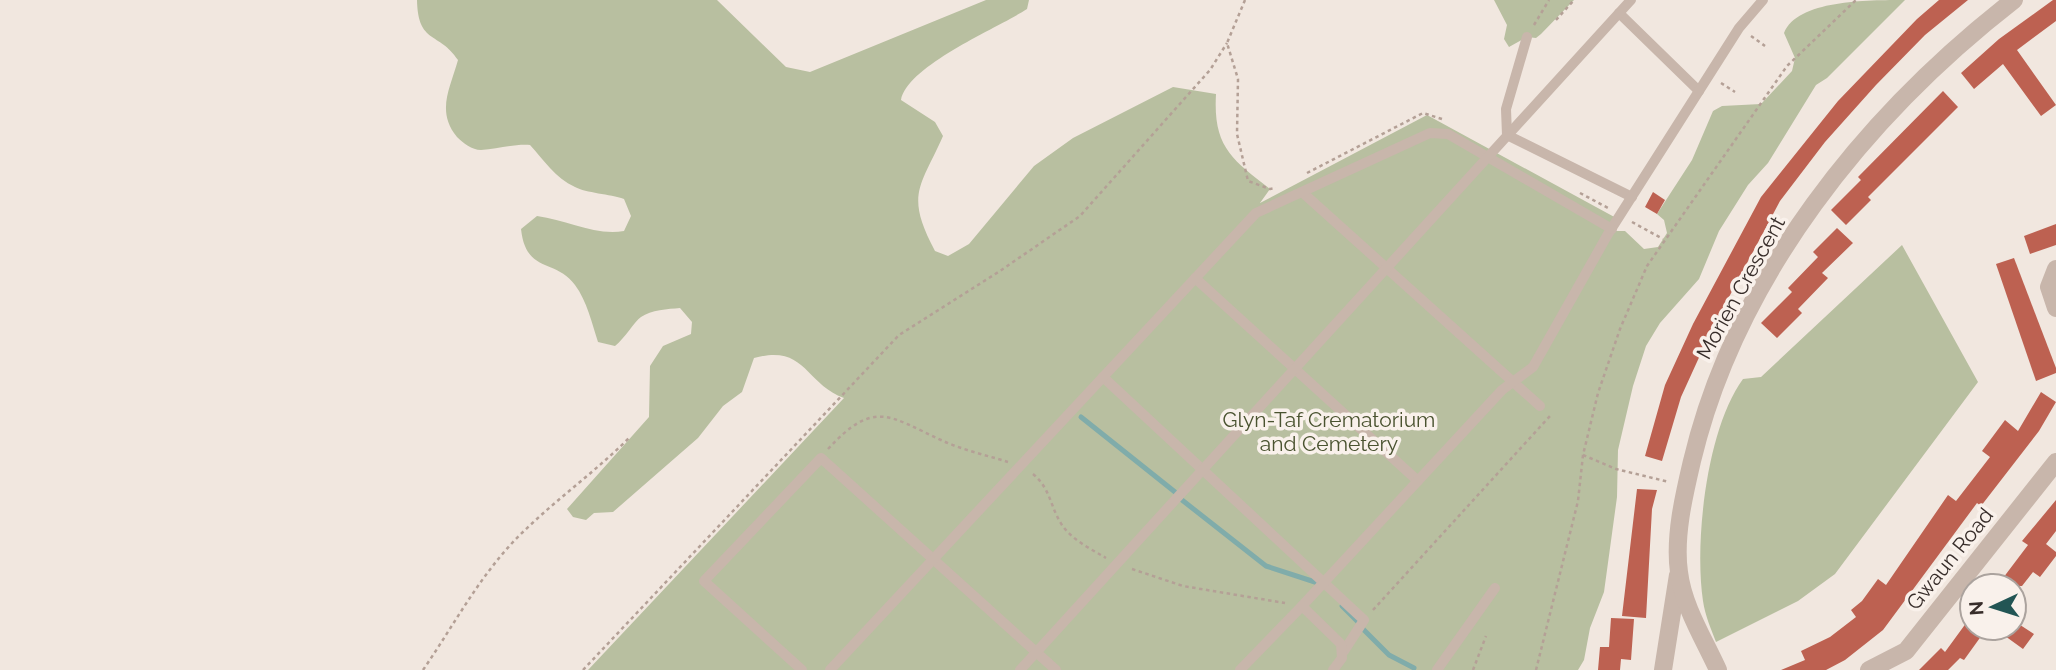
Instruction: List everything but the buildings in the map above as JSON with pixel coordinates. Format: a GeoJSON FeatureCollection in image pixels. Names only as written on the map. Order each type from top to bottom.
{"type":"FeatureCollection","features":[{"type":"Feature","properties":{"kind":"street","name":"Morien Crescent"},"geometry":{"type":"LineString","coordinates":[[1718,670],[1691,611],[1679,572],[1686,486],[1702,419],[1727,355],[1765,282],[1805,218],[1880,123],[1965,39],[2014,0]]}},
{"type":"Feature","properties":{"kind":"street"},"geometry":{"type":"LineString","coordinates":[[2056,270],[2049,287],[2056,308]]}},
{"type":"Feature","properties":{"kind":"street","name":"Gwaun Road"},"geometry":{"type":"LineString","coordinates":[[1869,670],[1906,651],[2056,463]]}},
{"type":"Feature","properties":{"kind":"street"},"geometry":{"type":"LineString","coordinates":[[1663,670],[1679,572]]}},
{"type":"Feature","properties":{"kind":"lane"},"geometry":{"type":"LineString","coordinates":[[1020,670],[1631,0]]}},
{"type":"Feature","properties":{"kind":"lane"},"geometry":{"type":"LineString","coordinates":[[1240,670],[1513,382],[1533,367],[1632,197],[1740,28],[1763,0]]}},
{"type":"Feature","properties":{"kind":"lane"},"geometry":{"type":"LineString","coordinates":[[1619,13],[1699,92]]}},
{"type":"Feature","properties":{"kind":"lane"},"geometry":{"type":"LineString","coordinates":[[1507,135],[1506,109],[1527,37]]}},
{"type":"Feature","properties":{"kind":"lane"},"geometry":{"type":"LineString","coordinates":[[830,670],[1256,213],[1430,133],[1448,134],[1612,229]]}},
{"type":"Feature","properties":{"kind":"lane"},"geometry":{"type":"LineString","coordinates":[[1507,135],[1632,197]]}},
{"type":"Feature","properties":{"kind":"lane"},"geometry":{"type":"LineString","coordinates":[[1303,192],[1540,406]]}},
{"type":"Feature","properties":{"kind":"lane"},"geometry":{"type":"LineString","coordinates":[[1195,278],[1418,481]]}},
{"type":"Feature","properties":{"kind":"lane"},"geometry":{"type":"LineString","coordinates":[[1103,377],[1364,620],[1333,670]]}},
{"type":"Feature","properties":{"kind":"lane"},"geometry":{"type":"LineString","coordinates":[[802,670],[704,581],[821,458],[1056,670]]}},
{"type":"Feature","properties":{"kind":"lane"},"geometry":{"type":"LineString","coordinates":[[1437,670],[1495,588]]}},
{"type":"Feature","properties":{"kind":"lane"},"geometry":{"type":"LineString","coordinates":[[1302,607],[1336,638],[1344,651]]}},
{"type":"Feature","properties":{"kind":"path"},"geometry":{"type":"LineString","coordinates":[[1527,37],[1549,0]]}},
{"type":"Feature","properties":{"kind":"path"},"geometry":{"type":"LineString","coordinates":[[1556,20],[1574,0]]}},
{"type":"Feature","properties":{"kind":"path"},"geometry":{"type":"LineString","coordinates":[[1536,670],[1578,500],[1583,455],[1620,329],[1652,257],[1787,66],[1856,0]]}},
{"type":"Feature","properties":{"kind":"path"},"geometry":{"type":"LineString","coordinates":[[1740,28],[1766,46]]}},
{"type":"Feature","properties":{"kind":"path"},"geometry":{"type":"LineString","coordinates":[[583,670],[899,335],[1080,216],[1210,71],[1227,43]]}},
{"type":"Feature","properties":{"kind":"path"},"geometry":{"type":"LineString","coordinates":[[1709,76],[1735,92]]}},
{"type":"Feature","properties":{"kind":"path"},"geometry":{"type":"LineString","coordinates":[[1364,620],[1551,415],[1540,406]]}},
{"type":"Feature","properties":{"kind":"path"},"geometry":{"type":"LineString","coordinates":[[821,458],[857,423],[884,417],[909,422],[941,440],[1019,465],[1047,488],[1062,525],[1071,535],[1118,564],[1183,586],[1302,607]]}},
{"type":"Feature","properties":{"kind":"path"},"geometry":{"type":"LineString","coordinates":[[423,670],[475,586],[499,557],[524,530],[629,438]]}},
{"type":"Feature","properties":{"kind":"path"},"geometry":{"type":"LineString","coordinates":[[1583,455],[1616,469],[1686,486]]}},
{"type":"Feature","properties":{"kind":"path"},"geometry":{"type":"LineString","coordinates":[[1473,670],[1486,636]]}},
{"type":"Feature","properties":{"kind":"green space","name":"Glyn-Taf Crematorium and Cemetery"},"geometry":{"type":"Polygon","coordinates":[[[417,0],[717,0],[786,67],[810,72],[986,0],[1029,0],[1027,9],[955,49],[919,74],[907,87],[901,100],[935,122],[943,136],[922,180],[918,203],[920,216],[935,251],[948,256],[969,244],[1034,166],[1073,138],[1173,87],[1216,94],[1218,127],[1227,150],[1270,189],[1260,203],[1427,115],[1618,219],[1615,231],[1625,231],[1644,249],[1658,247],[1667,233],[1664,220],[1657,214],[1692,160],[1713,111],[1722,106],[1761,104],[1792,71],[1795,58],[1784,33],[1791,22],[1803,14],[1835,4],[1905,0],[1827,78],[1816,85],[1768,163],[1748,185],[1719,231],[1699,279],[1660,323],[1646,346],[1633,386],[1618,450],[1617,497],[1604,592],[1590,628],[1584,660],[1578,670],[588,670],[844,398],[820,383],[804,367],[784,356],[754,358],[742,392],[723,406],[698,438],[613,512],[594,513],[586,520],[573,517],[567,509],[649,417],[650,366],[663,346],[691,334],[692,322],[680,308],[655,311],[638,319],[615,346],[598,342],[586,305],[575,285],[559,271],[542,264],[529,253],[521,229],[537,216],[592,230],[624,231],[631,216],[624,199],[585,191],[568,183],[550,168],[530,145],[478,150],[457,137],[447,118],[446,109],[458,60],[451,51],[425,31],[418,14],[417,0]]]}},
{"type":"Feature","properties":{"kind":"green space"},"geometry":{"type":"Polygon","coordinates":[[[1494,0],[1574,0],[1536,38],[1527,37],[1509,47],[1504,39],[1507,25],[1494,0]]]}},
{"type":"Feature","properties":{"kind":"green space"},"geometry":{"type":"Polygon","coordinates":[[[1902,245],[1978,382],[1835,574],[1798,601],[1716,642],[1703,601],[1700,548],[1712,455],[1731,400],[1743,379],[1761,377],[1902,245]]]}},
{"type":"Feature","properties":{"kind":"waterway"},"geometry":{"type":"LineString","coordinates":[[1081,417],[1175,492]]}},
{"type":"Feature","properties":{"kind":"waterway"},"geometry":{"type":"LineString","coordinates":[[1182,500],[1266,566],[1318,583]]}},
{"type":"Feature","properties":{"kind":"waterway"},"geometry":{"type":"LineString","coordinates":[[1342,606],[1358,622]]}},
{"type":"Feature","properties":{"kind":"waterway"},"geometry":{"type":"LineString","coordinates":[[1363,629],[1389,655],[1414,668]]}}]}
